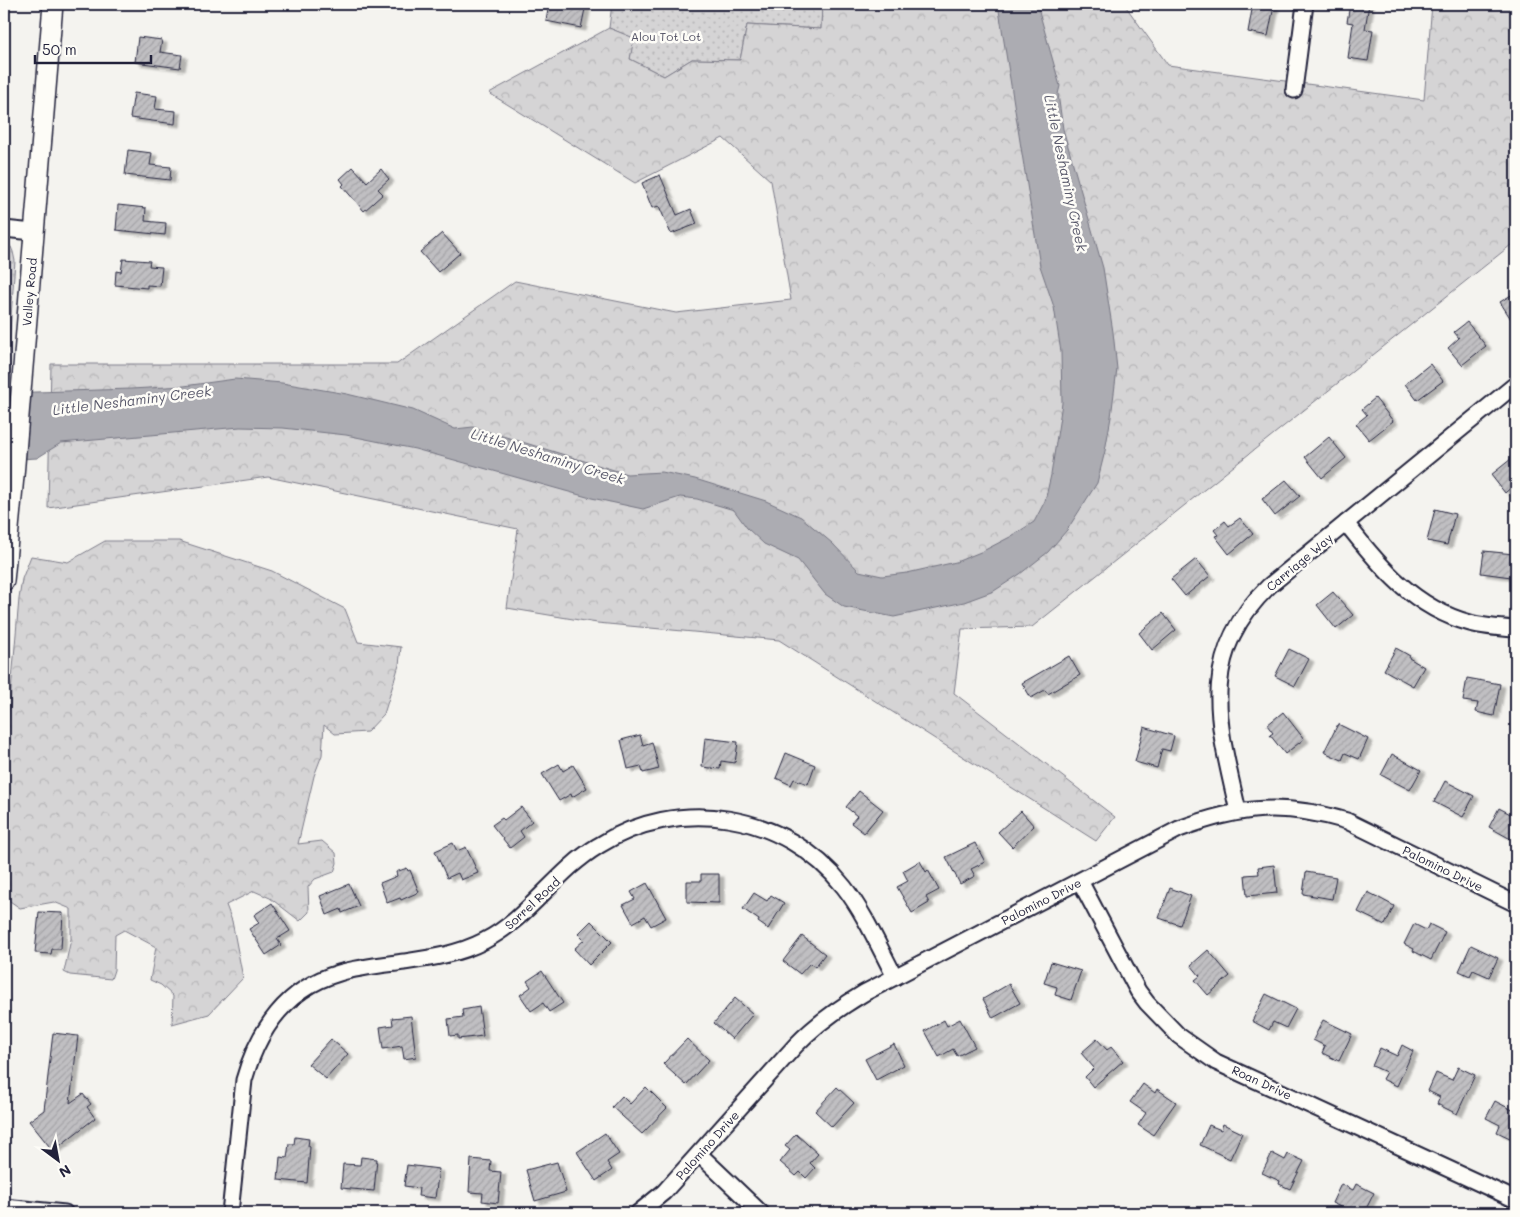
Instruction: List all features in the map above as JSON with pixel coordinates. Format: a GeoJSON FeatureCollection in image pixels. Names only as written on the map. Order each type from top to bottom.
{"type":"FeatureCollection","features":[{"type":"Feature","properties":{"kind":"street","name":"Valley Road"},"geometry":{"type":"LineString","coordinates":[[4,581],[53,4]]}},
{"type":"Feature","properties":{"kind":"street"},"geometry":{"type":"LineString","coordinates":[[1294,90],[1305,4]]}},
{"type":"Feature","properties":{"kind":"street"},"geometry":{"type":"LineString","coordinates":[[4,229],[33,232]]}},
{"type":"Feature","properties":{"kind":"street","name":"Carriage Way"},"geometry":{"type":"LineString","coordinates":[[1238,811],[1219,713],[1218,692],[1220,672],[1227,646],[1242,616],[1269,586],[1516,384]]}},
{"type":"Feature","properties":{"kind":"street"},"geometry":{"type":"LineString","coordinates":[[1346,523],[1375,561],[1394,581],[1427,605],[1450,617],[1471,623],[1516,629]]}},
{"type":"Feature","properties":{"kind":"street","name":"Palomino Drive"},"geometry":{"type":"LineString","coordinates":[[638,1213],[664,1192],[808,1033],[834,1011],[895,977],[1179,829],[1210,817],[1263,808],[1292,809],[1320,813],[1347,821],[1516,904]]}},
{"type":"Feature","properties":{"kind":"street","name":"Sorrel Road"},"geometry":{"type":"LineString","coordinates":[[230,1213],[244,1080],[258,1041],[281,1008],[310,985],[337,973],[441,956],[483,942],[503,930],[520,916],[575,862],[598,845],[625,832],[653,822],[675,818],[703,817],[751,823],[793,841],[812,854],[844,886],[859,909],[895,977]]}},
{"type":"Feature","properties":{"kind":"street","name":"Roan Drive"},"geometry":{"type":"LineString","coordinates":[[1080,881],[1138,991],[1157,1015],[1191,1045],[1216,1062],[1516,1200]]}},
{"type":"Feature","properties":{"kind":"street"},"geometry":{"type":"LineString","coordinates":[[699,1154],[761,1213]]}},
{"type":"Feature","properties":{"kind":"street"},"geometry":{"type":"LineString","coordinates":[[4,1207],[65,1213]]}},
{"type":"Feature","properties":{"kind":"green space","name":"Alou Tot Lot"},"geometry":{"type":"Polygon","coordinates":[[[612,4],[822,4],[821,29],[747,25],[740,60],[692,59],[664,76],[630,59],[633,38],[609,28],[612,4]]]}},
{"type":"Feature","properties":{"kind":"green space"},"geometry":{"type":"Polygon","coordinates":[[[822,4],[1124,4],[1168,65],[1424,100],[1432,4],[1516,4],[1516,241],[1032,627],[962,629],[954,693],[1115,817],[1096,841],[779,640],[597,623],[507,608],[518,529],[268,477],[48,508],[51,364],[397,364],[515,281],[676,313],[791,300],[771,181],[723,138],[635,183],[489,93],[609,28],[634,38],[630,59],[664,76],[692,59],[740,60],[747,25],[821,29],[822,4]]]}},
{"type":"Feature","properties":{"kind":"green space"},"geometry":{"type":"Polygon","coordinates":[[[4,243],[11,247],[15,261],[4,415],[4,243]]]}},
{"type":"Feature","properties":{"kind":"green space"},"geometry":{"type":"Polygon","coordinates":[[[105,541],[179,541],[272,571],[345,609],[358,642],[401,647],[399,665],[384,714],[367,732],[335,734],[324,725],[322,755],[314,776],[298,844],[322,841],[336,853],[337,863],[334,872],[315,879],[308,887],[309,912],[300,921],[270,898],[254,891],[226,905],[232,921],[243,978],[209,1014],[172,1024],[173,996],[161,985],[150,980],[156,947],[124,930],[115,935],[114,970],[111,979],[70,975],[64,972],[71,939],[71,909],[54,902],[20,908],[4,897],[4,780],[22,579],[31,556],[68,562],[105,541]]]}},
{"type":"Feature","properties":{"kind":"water","name":"Little Neshaminy Creek"},"geometry":{"type":"Polygon","coordinates":[[[998,4],[1037,4],[1060,86],[1058,94],[1063,129],[1103,268],[1117,369],[1111,417],[1097,483],[1067,530],[1048,552],[994,591],[964,602],[894,617],[844,607],[825,594],[798,560],[764,544],[747,528],[734,510],[697,499],[680,497],[643,509],[587,497],[415,449],[346,435],[283,428],[240,427],[61,443],[37,458],[4,460],[4,393],[184,386],[235,379],[282,383],[347,394],[413,410],[455,429],[473,427],[627,474],[662,472],[695,479],[766,501],[801,517],[832,543],[859,571],[882,576],[907,573],[956,562],[983,551],[1034,522],[1045,501],[1062,403],[1061,352],[1054,307],[1040,266],[998,4]]]}},
{"type":"Feature","properties":{"kind":"building"},"geometry":{"type":"Polygon","coordinates":[[[549,4],[586,4],[581,28],[546,21],[549,4]]]}},
{"type":"Feature","properties":{"kind":"building"},"geometry":{"type":"Polygon","coordinates":[[[1253,4],[1274,6],[1268,36],[1248,32],[1253,4]]]}},
{"type":"Feature","properties":{"kind":"building"},"geometry":{"type":"Polygon","coordinates":[[[1350,4],[1369,4],[1365,29],[1373,30],[1368,61],[1348,58],[1353,23],[1347,22],[1350,4]]]}},
{"type":"Feature","properties":{"kind":"building"},"geometry":{"type":"Polygon","coordinates":[[[138,37],[162,40],[160,52],[182,55],[180,68],[135,62],[138,37]]]}},
{"type":"Feature","properties":{"kind":"building"},"geometry":{"type":"Polygon","coordinates":[[[134,93],[157,96],[155,109],[176,111],[175,124],[130,118],[134,93]]]}},
{"type":"Feature","properties":{"kind":"building"},"geometry":{"type":"Polygon","coordinates":[[[128,150],[152,153],[150,165],[171,167],[170,180],[125,175],[128,150]]]}},
{"type":"Feature","properties":{"kind":"building"},"geometry":{"type":"Polygon","coordinates":[[[353,167],[367,182],[381,169],[389,179],[378,189],[383,194],[364,211],[342,186],[344,184],[340,179],[353,167]]]}},
{"type":"Feature","properties":{"kind":"building"},"geometry":{"type":"Polygon","coordinates":[[[660,175],[677,215],[691,209],[697,224],[671,234],[659,206],[652,208],[642,183],[660,175]]]}},
{"type":"Feature","properties":{"kind":"building"},"geometry":{"type":"Polygon","coordinates":[[[118,205],[146,208],[145,221],[166,223],[165,235],[116,230],[118,205]]]}},
{"type":"Feature","properties":{"kind":"building"},"geometry":{"type":"Polygon","coordinates":[[[442,233],[460,253],[438,272],[420,252],[442,233]]]}},
{"type":"Feature","properties":{"kind":"building"},"geometry":{"type":"Polygon","coordinates":[[[123,259],[150,261],[149,266],[162,267],[160,286],[147,285],[147,288],[115,285],[116,271],[121,272],[123,259]]]}},
{"type":"Feature","properties":{"kind":"building"},"geometry":{"type":"Polygon","coordinates":[[[1516,292],[1516,327],[1500,302],[1516,292]]]}},
{"type":"Feature","properties":{"kind":"building"},"geometry":{"type":"Polygon","coordinates":[[[1467,322],[1486,346],[1462,365],[1448,348],[1459,338],[1454,332],[1467,322]]]}},
{"type":"Feature","properties":{"kind":"building"},"geometry":{"type":"Polygon","coordinates":[[[1430,364],[1443,381],[1417,400],[1405,384],[1430,364]]]}},
{"type":"Feature","properties":{"kind":"building"},"geometry":{"type":"Polygon","coordinates":[[[1375,398],[1393,421],[1369,440],[1356,424],[1367,415],[1362,409],[1375,398]]]}},
{"type":"Feature","properties":{"kind":"building"},"geometry":{"type":"Polygon","coordinates":[[[1329,437],[1346,458],[1322,478],[1305,457],[1329,437]]]}},
{"type":"Feature","properties":{"kind":"building"},"geometry":{"type":"Polygon","coordinates":[[[1516,455],[1516,483],[1505,493],[1491,475],[1516,455]]]}},
{"type":"Feature","properties":{"kind":"building"},"geometry":{"type":"Polygon","coordinates":[[[1286,480],[1300,496],[1275,516],[1262,499],[1286,480]]]}},
{"type":"Feature","properties":{"kind":"building"},"geometry":{"type":"Polygon","coordinates":[[[1435,509],[1455,514],[1447,545],[1427,541],[1435,509]]]}},
{"type":"Feature","properties":{"kind":"building"},"geometry":{"type":"Polygon","coordinates":[[[1240,518],[1253,534],[1229,554],[1215,536],[1218,535],[1214,530],[1225,521],[1229,526],[1240,518]]]}},
{"type":"Feature","properties":{"kind":"building"},"geometry":{"type":"Polygon","coordinates":[[[1484,551],[1514,554],[1511,577],[1481,573],[1484,551]]]}},
{"type":"Feature","properties":{"kind":"building"},"geometry":{"type":"Polygon","coordinates":[[[1196,559],[1210,576],[1185,596],[1171,579],[1196,559]]]}},
{"type":"Feature","properties":{"kind":"building"},"geometry":{"type":"Polygon","coordinates":[[[1333,592],[1353,615],[1336,629],[1317,605],[1333,592]]]}},
{"type":"Feature","properties":{"kind":"building"},"geometry":{"type":"Polygon","coordinates":[[[1163,613],[1176,630],[1152,650],[1139,633],[1163,613]]]}},
{"type":"Feature","properties":{"kind":"building"},"geometry":{"type":"Polygon","coordinates":[[[1396,648],[1424,667],[1413,686],[1384,670],[1396,648]]]}},
{"type":"Feature","properties":{"kind":"building"},"geometry":{"type":"Polygon","coordinates":[[[1289,649],[1309,659],[1295,686],[1275,676],[1289,649]]]}},
{"type":"Feature","properties":{"kind":"building"},"geometry":{"type":"Polygon","coordinates":[[[1069,656],[1080,675],[1048,694],[1045,690],[1031,698],[1022,683],[1069,656]]]}},
{"type":"Feature","properties":{"kind":"building"},"geometry":{"type":"Polygon","coordinates":[[[1467,678],[1500,684],[1494,716],[1476,712],[1478,703],[1463,701],[1467,678]]]}},
{"type":"Feature","properties":{"kind":"building"},"geometry":{"type":"Polygon","coordinates":[[[1283,712],[1304,739],[1285,754],[1270,735],[1273,733],[1267,725],[1283,712]]]}},
{"type":"Feature","properties":{"kind":"building"},"geometry":{"type":"Polygon","coordinates":[[[1338,724],[1368,739],[1359,759],[1345,753],[1342,760],[1324,752],[1338,724]]]}},
{"type":"Feature","properties":{"kind":"building"},"geometry":{"type":"Polygon","coordinates":[[[1144,727],[1174,736],[1170,751],[1162,749],[1157,768],[1135,762],[1144,727]]]}},
{"type":"Feature","properties":{"kind":"building"},"geometry":{"type":"Polygon","coordinates":[[[640,735],[643,745],[652,742],[659,769],[643,773],[641,766],[628,769],[621,740],[640,735]]]}},
{"type":"Feature","properties":{"kind":"building"},"geometry":{"type":"Polygon","coordinates":[[[705,738],[738,742],[735,763],[721,761],[720,769],[702,767],[705,738]]]}},
{"type":"Feature","properties":{"kind":"building"},"geometry":{"type":"Polygon","coordinates":[[[786,753],[815,765],[808,784],[794,779],[791,785],[776,778],[786,753]]]}},
{"type":"Feature","properties":{"kind":"building"},"geometry":{"type":"Polygon","coordinates":[[[1392,754],[1421,770],[1410,790],[1381,775],[1392,754]]]}},
{"type":"Feature","properties":{"kind":"building"},"geometry":{"type":"Polygon","coordinates":[[[559,764],[563,771],[573,765],[587,788],[572,797],[571,794],[559,801],[542,774],[559,764]]]}},
{"type":"Feature","properties":{"kind":"building"},"geometry":{"type":"Polygon","coordinates":[[[1445,781],[1474,796],[1463,817],[1434,802],[1445,781]]]}},
{"type":"Feature","properties":{"kind":"building"},"geometry":{"type":"Polygon","coordinates":[[[859,791],[883,810],[864,833],[851,823],[857,816],[846,807],[859,791]]]}},
{"type":"Feature","properties":{"kind":"building"},"geometry":{"type":"Polygon","coordinates":[[[521,807],[532,821],[520,831],[524,837],[510,848],[492,825],[502,818],[504,820],[521,807]]]}},
{"type":"Feature","properties":{"kind":"building"},"geometry":{"type":"Polygon","coordinates":[[[1499,808],[1516,817],[1516,842],[1489,827],[1499,808]]]}},
{"type":"Feature","properties":{"kind":"building"},"geometry":{"type":"Polygon","coordinates":[[[1021,811],[1034,826],[1012,847],[998,832],[1021,811]]]}},
{"type":"Feature","properties":{"kind":"building"},"geometry":{"type":"Polygon","coordinates":[[[453,843],[457,851],[466,847],[478,873],[461,880],[458,873],[447,878],[435,851],[453,843]]]}},
{"type":"Feature","properties":{"kind":"building"},"geometry":{"type":"Polygon","coordinates":[[[975,843],[985,862],[971,869],[975,876],[960,884],[946,857],[975,843]]]}},
{"type":"Feature","properties":{"kind":"building"},"geometry":{"type":"Polygon","coordinates":[[[920,861],[926,872],[928,870],[939,890],[926,897],[929,903],[912,913],[897,887],[908,881],[903,871],[920,861]]]}},
{"type":"Feature","properties":{"kind":"building"},"geometry":{"type":"Polygon","coordinates":[[[1274,865],[1277,893],[1247,896],[1245,875],[1259,874],[1258,867],[1274,865]]]}},
{"type":"Feature","properties":{"kind":"building"},"geometry":{"type":"Polygon","coordinates":[[[407,868],[408,871],[410,870],[419,892],[401,900],[400,898],[387,903],[380,883],[397,876],[396,872],[407,868]]]}},
{"type":"Feature","properties":{"kind":"building"},"geometry":{"type":"Polygon","coordinates":[[[1306,872],[1336,877],[1332,899],[1303,894],[1306,872]]]}},
{"type":"Feature","properties":{"kind":"building"},"geometry":{"type":"Polygon","coordinates":[[[701,874],[719,874],[719,903],[687,902],[687,881],[701,881],[701,874]]]}},
{"type":"Feature","properties":{"kind":"building"},"geometry":{"type":"Polygon","coordinates":[[[647,883],[666,918],[651,926],[645,916],[633,923],[623,905],[635,899],[631,892],[647,883]]]}},
{"type":"Feature","properties":{"kind":"building"},"geometry":{"type":"Polygon","coordinates":[[[349,884],[359,906],[342,913],[341,909],[327,915],[320,896],[349,884]]]}},
{"type":"Feature","properties":{"kind":"building"},"geometry":{"type":"Polygon","coordinates":[[[1170,888],[1191,896],[1180,925],[1159,918],[1170,888]]]}},
{"type":"Feature","properties":{"kind":"building"},"geometry":{"type":"Polygon","coordinates":[[[1368,892],[1394,906],[1385,925],[1358,912],[1368,892]]]}},
{"type":"Feature","properties":{"kind":"building"},"geometry":{"type":"Polygon","coordinates":[[[754,893],[767,901],[771,895],[784,903],[768,929],[743,909],[754,893]]]}},
{"type":"Feature","properties":{"kind":"building"},"geometry":{"type":"Polygon","coordinates":[[[272,903],[290,931],[277,939],[281,945],[266,955],[249,929],[259,923],[254,915],[272,903]]]}},
{"type":"Feature","properties":{"kind":"building"},"geometry":{"type":"Polygon","coordinates":[[[39,912],[63,913],[61,949],[52,949],[51,954],[35,953],[39,912]]]}},
{"type":"Feature","properties":{"kind":"building"},"geometry":{"type":"Polygon","coordinates":[[[591,921],[612,942],[589,965],[574,949],[584,940],[578,934],[591,921]]]}},
{"type":"Feature","properties":{"kind":"building"},"geometry":{"type":"Polygon","coordinates":[[[1414,924],[1426,930],[1429,924],[1445,932],[1431,960],[1404,944],[1414,924]]]}},
{"type":"Feature","properties":{"kind":"building"},"geometry":{"type":"Polygon","coordinates":[[[802,936],[825,954],[815,967],[810,963],[800,974],[783,961],[802,936]]]}},
{"type":"Feature","properties":{"kind":"building"},"geometry":{"type":"Polygon","coordinates":[[[1471,945],[1498,958],[1489,977],[1473,970],[1470,976],[1459,971],[1471,945]]]}},
{"type":"Feature","properties":{"kind":"building"},"geometry":{"type":"Polygon","coordinates":[[[1208,950],[1230,976],[1208,995],[1195,980],[1200,976],[1191,965],[1208,950]]]}},
{"type":"Feature","properties":{"kind":"building"},"geometry":{"type":"Polygon","coordinates":[[[1051,962],[1081,971],[1071,1000],[1055,995],[1057,987],[1044,983],[1051,962]]]}},
{"type":"Feature","properties":{"kind":"building"},"geometry":{"type":"Polygon","coordinates":[[[542,971],[563,1003],[549,1012],[543,1003],[531,1011],[520,995],[531,987],[527,981],[542,971]]]}},
{"type":"Feature","properties":{"kind":"building"},"geometry":{"type":"Polygon","coordinates":[[[1009,984],[1020,1003],[993,1018],[983,999],[1009,984]]]}},
{"type":"Feature","properties":{"kind":"building"},"geometry":{"type":"Polygon","coordinates":[[[1266,994],[1296,1009],[1286,1028],[1273,1022],[1269,1030],[1252,1021],[1266,994]]]}},
{"type":"Feature","properties":{"kind":"building"},"geometry":{"type":"Polygon","coordinates":[[[735,998],[753,1014],[732,1039],[714,1023],[735,998]]]}},
{"type":"Feature","properties":{"kind":"building"},"geometry":{"type":"Polygon","coordinates":[[[479,1007],[483,1036],[458,1039],[458,1035],[450,1036],[448,1019],[463,1017],[462,1010],[479,1007]]]}},
{"type":"Feature","properties":{"kind":"building"},"geometry":{"type":"Polygon","coordinates":[[[411,1016],[416,1057],[404,1059],[402,1046],[383,1049],[380,1027],[393,1025],[392,1018],[411,1016]]]}},
{"type":"Feature","properties":{"kind":"building"},"geometry":{"type":"Polygon","coordinates":[[[960,1019],[975,1047],[957,1056],[953,1049],[939,1057],[925,1031],[944,1020],[947,1026],[960,1019]]]}},
{"type":"Feature","properties":{"kind":"building"},"geometry":{"type":"Polygon","coordinates":[[[1323,1020],[1352,1034],[1339,1061],[1322,1053],[1325,1046],[1313,1040],[1323,1020]]]}},
{"type":"Feature","properties":{"kind":"building"},"geometry":{"type":"Polygon","coordinates":[[[53,1033],[78,1036],[70,1103],[83,1094],[91,1104],[87,1107],[95,1118],[53,1151],[29,1121],[44,1110],[53,1033]]]}},
{"type":"Feature","properties":{"kind":"building"},"geometry":{"type":"Polygon","coordinates":[[[331,1039],[348,1054],[326,1079],[308,1064],[331,1039]]]}},
{"type":"Feature","properties":{"kind":"building"},"geometry":{"type":"Polygon","coordinates":[[[687,1039],[709,1060],[686,1085],[663,1064],[687,1039]]]}},
{"type":"Feature","properties":{"kind":"building"},"geometry":{"type":"Polygon","coordinates":[[[1097,1039],[1107,1050],[1111,1047],[1123,1061],[1093,1087],[1085,1077],[1094,1068],[1081,1053],[1097,1039]]]}},
{"type":"Feature","properties":{"kind":"building"},"geometry":{"type":"Polygon","coordinates":[[[894,1044],[904,1065],[876,1080],[865,1059],[894,1044]]]}},
{"type":"Feature","properties":{"kind":"building"},"geometry":{"type":"Polygon","coordinates":[[[1402,1045],[1413,1051],[1397,1086],[1382,1079],[1386,1072],[1372,1066],[1380,1048],[1397,1056],[1402,1045]]]}},
{"type":"Feature","properties":{"kind":"building"},"geometry":{"type":"Polygon","coordinates":[[[1458,1067],[1475,1075],[1457,1114],[1437,1104],[1440,1097],[1428,1091],[1436,1073],[1452,1080],[1458,1067]]]}},
{"type":"Feature","properties":{"kind":"building"},"geometry":{"type":"Polygon","coordinates":[[[1143,1084],[1155,1093],[1157,1089],[1176,1102],[1153,1135],[1138,1125],[1146,1113],[1130,1102],[1143,1084]]]}},
{"type":"Feature","properties":{"kind":"building"},"geometry":{"type":"Polygon","coordinates":[[[646,1087],[667,1108],[642,1134],[612,1107],[622,1096],[630,1104],[646,1087]]]}},
{"type":"Feature","properties":{"kind":"building"},"geometry":{"type":"Polygon","coordinates":[[[837,1087],[854,1103],[832,1127],[815,1111],[837,1087]]]}},
{"type":"Feature","properties":{"kind":"building"},"geometry":{"type":"Polygon","coordinates":[[[1495,1101],[1516,1112],[1516,1130],[1512,1139],[1497,1132],[1500,1125],[1486,1118],[1495,1101]]]}},
{"type":"Feature","properties":{"kind":"building"},"geometry":{"type":"Polygon","coordinates":[[[1223,1124],[1242,1133],[1230,1159],[1200,1145],[1209,1125],[1221,1130],[1223,1124]]]}},
{"type":"Feature","properties":{"kind":"building"},"geometry":{"type":"Polygon","coordinates":[[[605,1133],[619,1154],[607,1162],[612,1170],[596,1181],[577,1152],[605,1133]]]}},
{"type":"Feature","properties":{"kind":"building"},"geometry":{"type":"Polygon","coordinates":[[[796,1134],[818,1154],[810,1163],[815,1168],[806,1178],[800,1172],[796,1176],[780,1162],[790,1150],[785,1146],[796,1134]]]}},
{"type":"Feature","properties":{"kind":"building"},"geometry":{"type":"Polygon","coordinates":[[[295,1137],[309,1139],[307,1183],[278,1180],[280,1157],[287,1158],[289,1144],[294,1144],[295,1137]]]}},
{"type":"Feature","properties":{"kind":"building"},"geometry":{"type":"Polygon","coordinates":[[[1272,1153],[1285,1160],[1288,1154],[1304,1161],[1290,1189],[1279,1184],[1280,1181],[1262,1173],[1272,1153]]]}},
{"type":"Feature","properties":{"kind":"building"},"geometry":{"type":"Polygon","coordinates":[[[361,1157],[377,1159],[374,1191],[341,1188],[343,1164],[360,1165],[361,1157]]]}},
{"type":"Feature","properties":{"kind":"building"},"geometry":{"type":"Polygon","coordinates":[[[471,1159],[491,1161],[490,1171],[501,1172],[498,1203],[482,1201],[483,1193],[469,1192],[471,1159]]]}},
{"type":"Feature","properties":{"kind":"building"},"geometry":{"type":"Polygon","coordinates":[[[557,1162],[566,1192],[535,1201],[526,1170],[557,1162]]]}},
{"type":"Feature","properties":{"kind":"building"},"geometry":{"type":"Polygon","coordinates":[[[407,1165],[439,1169],[435,1198],[418,1196],[419,1188],[404,1186],[407,1165]]]}},
{"type":"Feature","properties":{"kind":"building"},"geometry":{"type":"Polygon","coordinates":[[[1341,1184],[1353,1190],[1356,1184],[1374,1193],[1364,1213],[1353,1213],[1332,1203],[1341,1184]]]}}]}
